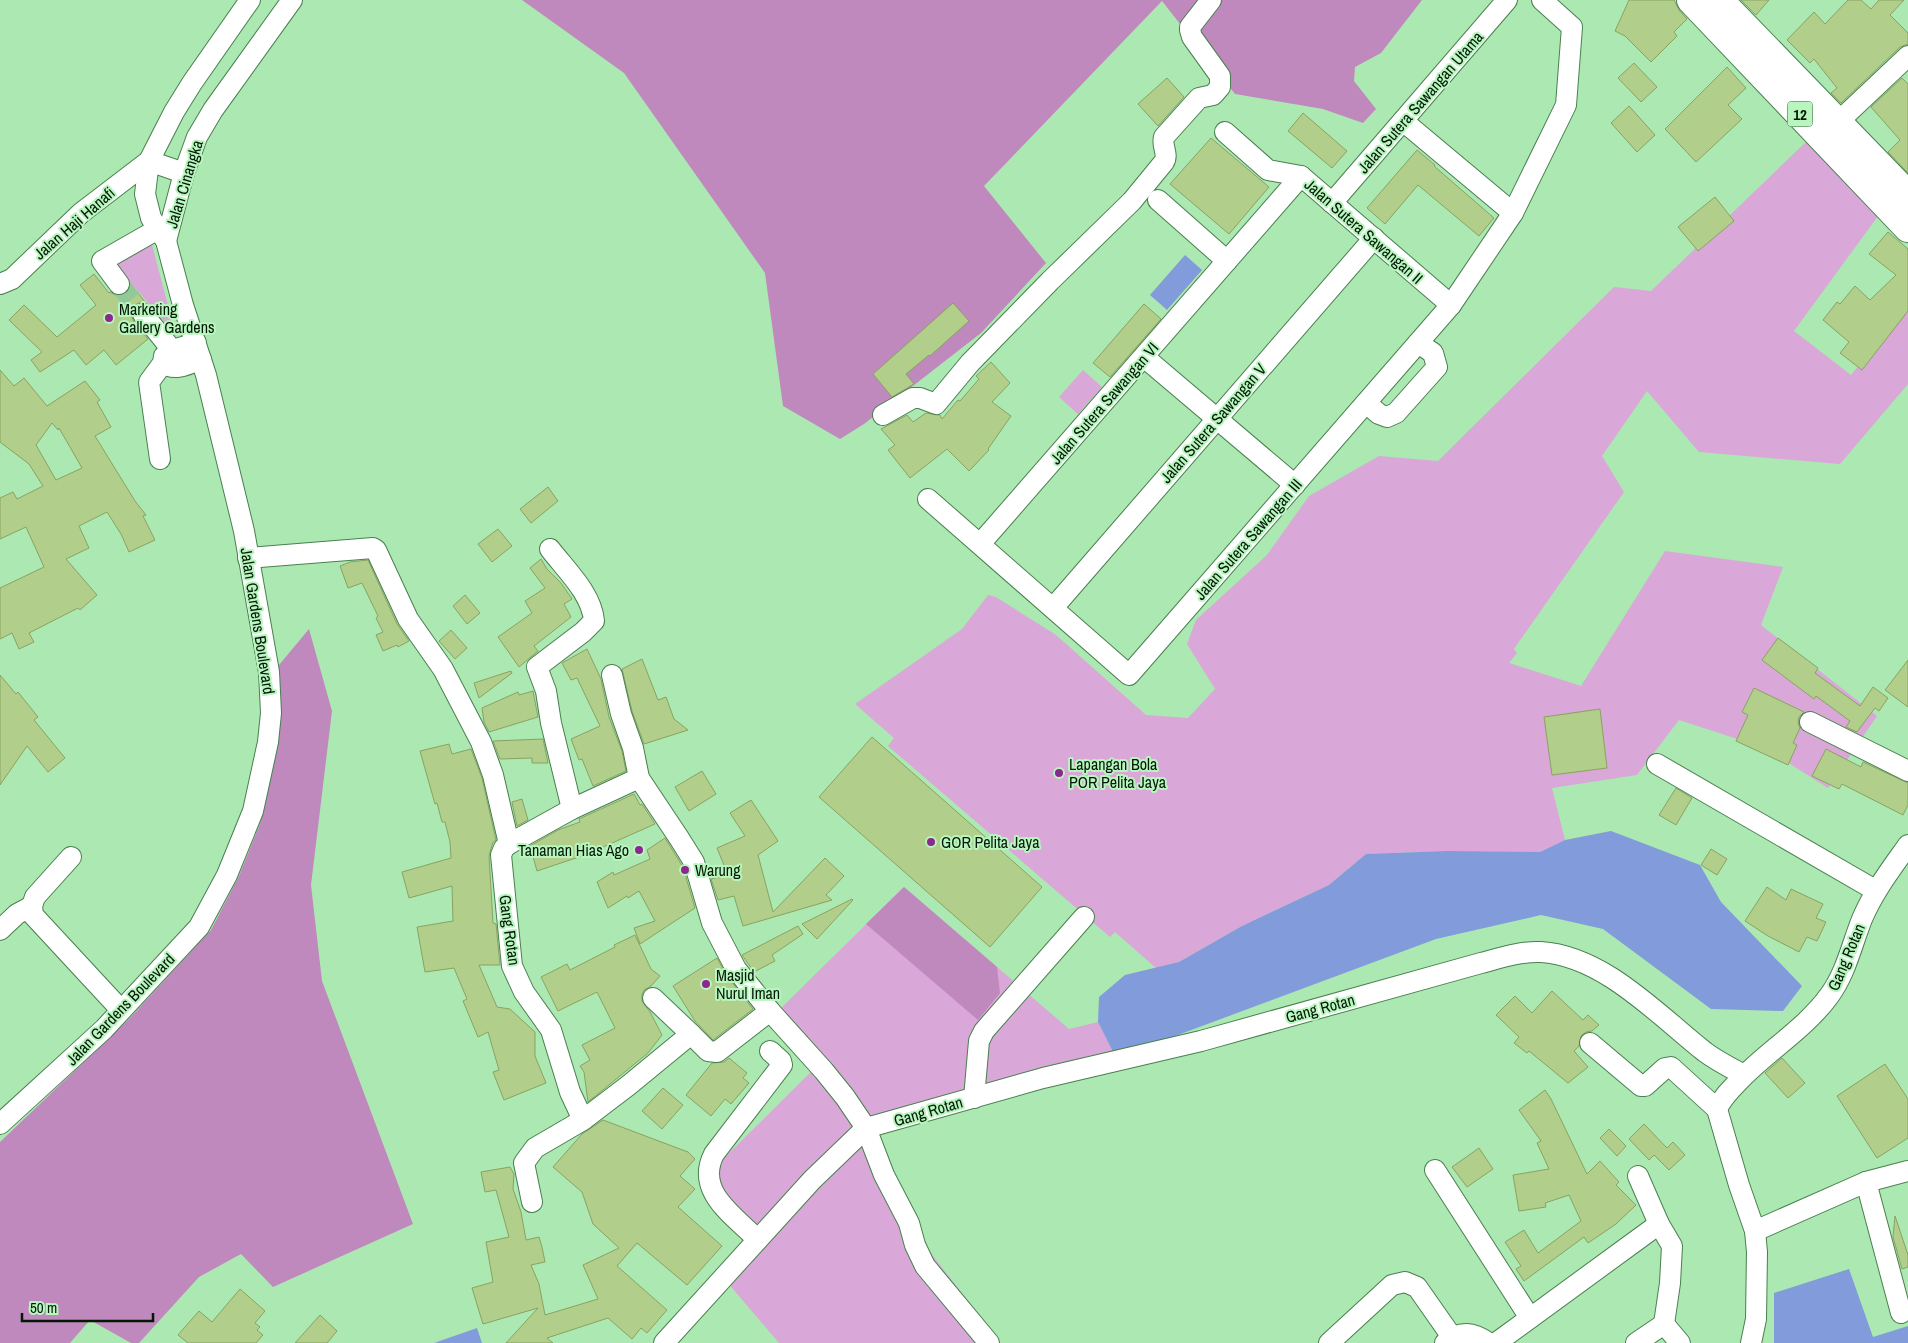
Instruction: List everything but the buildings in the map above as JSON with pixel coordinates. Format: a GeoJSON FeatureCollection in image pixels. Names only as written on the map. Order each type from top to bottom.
{"type":"FeatureCollection","features":[{"type":"Feature","properties":{"kind":"highway","name":"12"},"geometry":{"type":"LineString","coordinates":[[1691,0],[1904,209]]}},
{"type":"Feature","properties":{"kind":"highway","name":"12"},"geometry":{"type":"LineString","coordinates":[[1719,0],[1837,123],[1904,209]]}},
{"type":"Feature","properties":{"kind":"street","name":"Jalan Cinangka"},"geometry":{"type":"LineString","coordinates":[[250,0],[192,83],[149,161],[145,194],[158,229],[174,214],[184,173],[197,137],[213,110],[292,0]]}},
{"type":"Feature","properties":{"kind":"street"},"geometry":{"type":"LineString","coordinates":[[883,414],[913,398],[920,398],[936,404],[970,363],[1132,201],[1164,162],[1166,156],[1164,137],[1199,98],[1213,95],[1220,87],[1220,76],[1192,37],[1190,30],[1190,27],[1211,0]]}},
{"type":"Feature","properties":{"kind":"street","name":"Jalan Sutera Sawangan Utama"},"geometry":{"type":"LineString","coordinates":[[1332,203],[1507,0]]}},
{"type":"Feature","properties":{"kind":"street","name":"Jalan Sutera Sawangan III"},"geometry":{"type":"LineString","coordinates":[[1053,608],[1129,675],[1451,305],[1513,213],[1566,104],[1572,27],[1542,0]]}},
{"type":"Feature","properties":{"kind":"street"},"geometry":{"type":"LineString","coordinates":[[1837,123],[1908,56]]}},
{"type":"Feature","properties":{"kind":"street"},"geometry":{"type":"LineString","coordinates":[[1403,121],[1513,213]]}},
{"type":"Feature","properties":{"kind":"street","name":"Jalan Sutera Sawangan II"},"geometry":{"type":"LineString","coordinates":[[1225,132],[1268,170],[1301,176],[1451,305]]}},
{"type":"Feature","properties":{"kind":"street"},"geometry":{"type":"LineString","coordinates":[[149,161],[184,173]]}},
{"type":"Feature","properties":{"kind":"street","name":"Jalan Haji Hanafi"},"geometry":{"type":"LineString","coordinates":[[0,284],[12,279],[80,213],[149,161]]}},
{"type":"Feature","properties":{"kind":"street","name":"Jalan Sutera Sawangan VI"},"geometry":{"type":"LineString","coordinates":[[980,544],[1301,176]]}},
{"type":"Feature","properties":{"kind":"street"},"geometry":{"type":"LineString","coordinates":[[1158,200],[1227,261]]}},
{"type":"Feature","properties":{"kind":"street"},"geometry":{"type":"LineString","coordinates":[[119,284],[102,261],[158,229]]}},
{"type":"Feature","properties":{"kind":"street","name":"Jalan Gardens Boulevard"},"geometry":{"type":"LineString","coordinates":[[0,1124],[104,1029],[198,927],[227,875],[252,811],[268,742],[271,713],[268,672],[244,531],[199,351],[158,229]]}},
{"type":"Feature","properties":{"kind":"street","name":"Jalan Sutera Sawangan V"},"geometry":{"type":"LineString","coordinates":[[1053,608],[1374,238]]}},
{"type":"Feature","properties":{"kind":"street"},"geometry":{"type":"LineString","coordinates":[[143,314],[167,357]]}},
{"type":"Feature","properties":{"kind":"street"},"geometry":{"type":"LineString","coordinates":[[1366,403],[1379,414],[1387,417],[1396,413],[1437,367],[1432,353],[1418,343]]}},
{"type":"Feature","properties":{"kind":"street"},"geometry":{"type":"LineString","coordinates":[[160,459],[149,382],[167,357],[199,351]]}},
{"type":"Feature","properties":{"kind":"street"},"geometry":{"type":"LineString","coordinates":[[1144,357],[1295,485]]}},
{"type":"Feature","properties":{"kind":"street"},"geometry":{"type":"LineString","coordinates":[[928,499],[1053,608]]}},
{"type":"Feature","properties":{"kind":"street"},"geometry":{"type":"LineString","coordinates":[[248,558],[373,548],[376,550],[408,619],[443,669],[481,742],[493,775],[509,844],[572,808],[639,778]]}},
{"type":"Feature","properties":{"kind":"street"},"geometry":{"type":"LineString","coordinates":[[550,549],[584,593],[593,610],[594,621],[583,632],[537,667],[546,691],[551,723],[572,808]]}},
{"type":"Feature","properties":{"kind":"street"},"geometry":{"type":"LineString","coordinates":[[612,676],[621,714],[633,748],[639,778],[694,862],[712,923],[736,969],[770,1012],[824,1071],[866,1128],[884,1175],[909,1223],[915,1245],[925,1266],[989,1343]]}},
{"type":"Feature","properties":{"kind":"street"},"geometry":{"type":"LineString","coordinates":[[1810,722],[1908,771]]}},
{"type":"Feature","properties":{"kind":"street"},"geometry":{"type":"LineString","coordinates":[[1657,764],[1875,890]]}},
{"type":"Feature","properties":{"kind":"street","name":"Gang Rotan"},"geometry":{"type":"LineString","coordinates":[[509,844],[504,848],[501,856],[512,966],[524,992],[551,1030],[557,1043],[570,1092],[582,1120]]}},
{"type":"Feature","properties":{"kind":"street","name":"Gang Rotan"},"geometry":{"type":"LineString","coordinates":[[1717,1109],[1721,1101],[1744,1075],[1810,1017],[1829,997],[1841,975],[1875,890],[1908,844]]}},
{"type":"Feature","properties":{"kind":"street"},"geometry":{"type":"LineString","coordinates":[[71,857],[35,897],[32,906],[34,915],[122,1010]]}},
{"type":"Feature","properties":{"kind":"street"},"geometry":{"type":"LineString","coordinates":[[0,930],[17,914],[32,906]]}},
{"type":"Feature","properties":{"kind":"street"},"geometry":{"type":"LineString","coordinates":[[974,1098],[979,1041],[984,1030],[1026,984],[1054,947],[1084,917]]}},
{"type":"Feature","properties":{"kind":"street","name":"Gang Rotan"},"geometry":{"type":"LineString","coordinates":[[664,1343],[812,1180],[866,1128],[1044,1078],[1201,1041],[1481,963],[1523,953],[1541,952],[1574,959],[1613,978],[1705,1051],[1744,1075]]}},
{"type":"Feature","properties":{"kind":"street"},"geometry":{"type":"LineString","coordinates":[[653,998],[708,1051],[716,1052],[770,1012]]}},
{"type":"Feature","properties":{"kind":"street"},"geometry":{"type":"LineString","coordinates":[[532,1202],[524,1163],[534,1148],[582,1120],[629,1085],[691,1034]]}},
{"type":"Feature","properties":{"kind":"street"},"geometry":{"type":"LineString","coordinates":[[1590,1043],[1641,1086],[1645,1086],[1665,1068],[1671,1067],[1717,1109],[1739,1185],[1755,1231],[1757,1262],[1756,1319],[1751,1343]]}},
{"type":"Feature","properties":{"kind":"street"},"geometry":{"type":"LineString","coordinates":[[757,1239],[718,1200],[712,1191],[708,1173],[709,1164],[714,1154],[782,1065],[781,1061],[770,1051]]}},
{"type":"Feature","properties":{"kind":"street"},"geometry":{"type":"LineString","coordinates":[[1435,1170],[1530,1318]]}},
{"type":"Feature","properties":{"kind":"street"},"geometry":{"type":"LineString","coordinates":[[1755,1231],[1866,1182],[1908,1171]]}},
{"type":"Feature","properties":{"kind":"street"},"geometry":{"type":"LineString","coordinates":[[1636,1343],[1664,1324],[1670,1283],[1672,1246],[1659,1224],[1638,1176]]}},
{"type":"Feature","properties":{"kind":"street"},"geometry":{"type":"LineString","coordinates":[[1866,1182],[1901,1313]]}},
{"type":"Feature","properties":{"kind":"street"},"geometry":{"type":"LineString","coordinates":[[1496,1343],[1659,1224]]}},
{"type":"Feature","properties":{"kind":"street"},"geometry":{"type":"LineString","coordinates":[[1328,1343],[1392,1285],[1405,1282],[1417,1287],[1448,1340],[1464,1333],[1477,1335],[1489,1343]]}},
{"type":"Feature","properties":{"kind":"street"},"geometry":{"type":"LineString","coordinates":[[1664,1324],[1680,1343]]}},
{"type":"Feature","properties":{"kind":"shaded area"},"geometry":{"type":"Polygon","coordinates":[[[522,0],[1422,0],[1381,53],[1355,67],[1354,81],[1376,109],[1363,123],[1323,109],[1235,94],[1162,1],[984,186],[1046,263],[981,333],[864,424],[840,439],[783,406],[765,273],[624,73],[522,0]]]}},
{"type":"Feature","properties":{"kind":"shaded area"},"geometry":{"type":"Polygon","coordinates":[[[1808,140],[1881,212],[1794,331],[1851,375],[1908,305],[1908,384],[1840,464],[1699,452],[1647,391],[1602,456],[1624,492],[1514,649],[1517,653],[1509,663],[1581,686],[1665,551],[1783,567],[1761,625],[1877,716],[1828,788],[1765,748],[1679,720],[1637,775],[1552,788],[1565,840],[1540,852],[1446,851],[1366,854],[1329,885],[1242,926],[1179,962],[1156,968],[1115,932],[1110,937],[888,746],[894,738],[855,704],[962,629],[988,595],[996,597],[1056,635],[1146,715],[1188,718],[1215,689],[1187,644],[1196,620],[1267,555],[1309,496],[1379,456],[1438,461],[1614,287],[1651,291],[1808,140]]]}},
{"type":"Feature","properties":{"kind":"shaded area"},"geometry":{"type":"Polygon","coordinates":[[[151,241],[176,336],[116,265],[151,241]]]}},
{"type":"Feature","properties":{"kind":"shaded area"},"geometry":{"type":"Polygon","coordinates":[[[1083,370],[1102,387],[1078,414],[1059,397],[1083,370]]]}},
{"type":"Feature","properties":{"kind":"shaded area"},"geometry":{"type":"Polygon","coordinates":[[[309,629],[332,711],[311,885],[322,981],[413,1224],[273,1287],[241,1254],[199,1277],[139,1343],[131,1343],[90,1320],[70,1343],[0,1343],[0,1142],[129,1019],[211,930],[239,876],[261,821],[274,671],[309,629]]]}},
{"type":"Feature","properties":{"kind":"shaded area"},"geometry":{"type":"Polygon","coordinates":[[[904,887],[1069,1029],[1098,1022],[1116,1058],[868,1132],[908,1224],[997,1338],[992,1343],[779,1343],[721,1275],[760,1233],[720,1195],[710,1172],[819,1064],[778,1011],[904,887]]]}},
{"type":"Feature","properties":{"kind":"shaded area"},"geometry":{"type":"Polygon","coordinates":[[[904,887],[997,967],[1000,993],[978,1020],[866,924],[904,887]]]}},
{"type":"Feature","properties":{"kind":"water"},"geometry":{"type":"Polygon","coordinates":[[[1185,255],[1202,270],[1167,310],[1150,295],[1185,255]]]}},
{"type":"Feature","properties":{"kind":"water"},"geometry":{"type":"Polygon","coordinates":[[[1611,831],[1700,865],[1721,902],[1802,986],[1783,1011],[1711,1009],[1603,929],[1541,915],[1436,939],[1116,1058],[1098,1022],[1099,997],[1125,975],[1179,962],[1242,926],[1329,885],[1366,854],[1446,851],[1540,852],[1565,840],[1611,831]]]}},
{"type":"Feature","properties":{"kind":"water"},"geometry":{"type":"Polygon","coordinates":[[[1849,1269],[1873,1337],[1908,1326],[1908,1343],[1774,1343],[1774,1293],[1849,1269]]]}},
{"type":"Feature","properties":{"kind":"water"},"geometry":{"type":"Polygon","coordinates":[[[477,1328],[482,1343],[434,1343],[477,1328]]]}},
{"type":"Feature","properties":{"kind":"tunnel"},"geometry":{"type":"LineString","coordinates":[[119,284],[143,314]]}},
{"type":"Feature","properties":{"kind":"place","name":"Marketing Gallery Gardens"},"geometry":{"type":"Point","coordinates":[109,318]}},
{"type":"Feature","properties":{"kind":"place","name":"Lapangan Bola POR Pelita Jaya"},"geometry":{"type":"Point","coordinates":[1059,773]}},
{"type":"Feature","properties":{"kind":"place","name":"GOR Pelita Jaya"},"geometry":{"type":"Point","coordinates":[931,842]}},
{"type":"Feature","properties":{"kind":"place","name":"Tanaman Hias Ago"},"geometry":{"type":"Point","coordinates":[639,850]}},
{"type":"Feature","properties":{"kind":"place","name":"Warung"},"geometry":{"type":"Point","coordinates":[685,870]}},
{"type":"Feature","properties":{"kind":"place","name":"Masjid Nurul Iman"},"geometry":{"type":"Point","coordinates":[706,984]}}]}
